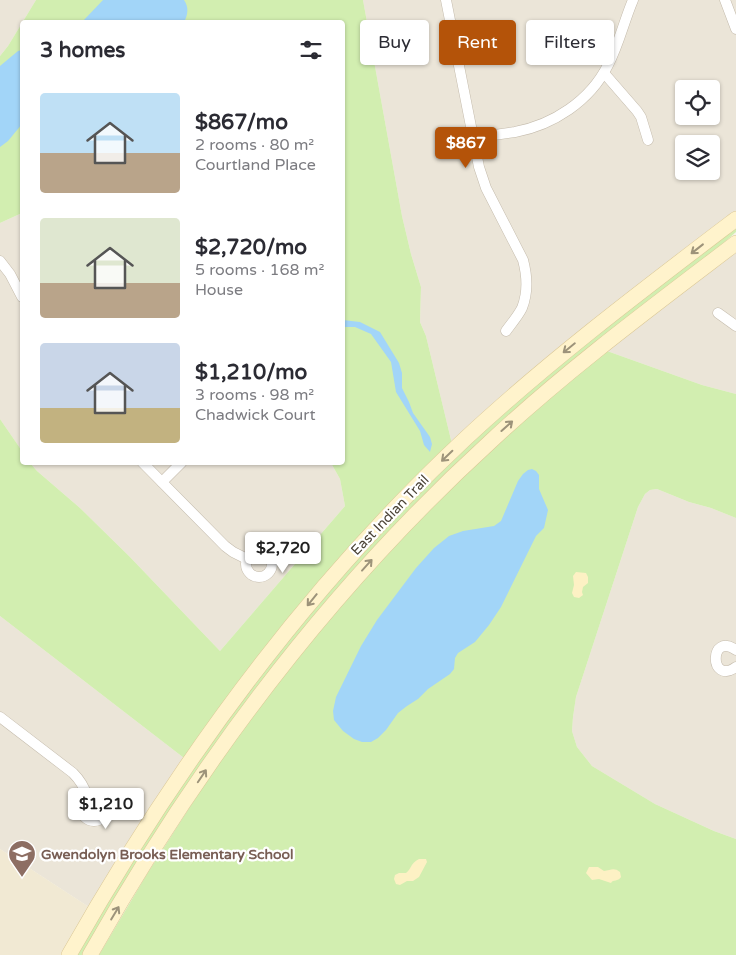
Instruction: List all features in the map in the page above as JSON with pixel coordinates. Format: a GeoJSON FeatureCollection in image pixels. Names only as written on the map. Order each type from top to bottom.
{"type":"FeatureCollection","features":[{"type":"Feature","properties":{"kind":"main road","name":"East Indian Trail"},"geometry":{"type":"LineString","coordinates":[[69,955],[146,826],[208,734],[283,635],[351,555],[444,459],[523,387],[587,334],[736,219]]}},
{"type":"Feature","properties":{"kind":"main road","name":"East Indian Trail"},"geometry":{"type":"LineString","coordinates":[[90,955],[184,802],[224,744],[287,659],[356,577],[450,479],[530,405],[736,243]]}},
{"type":"Feature","properties":{"kind":"street"},"geometry":{"type":"LineString","coordinates":[[446,0],[482,178],[523,260],[526,271],[522,307],[506,331]]}},
{"type":"Feature","properties":{"kind":"street"},"geometry":{"type":"LineString","coordinates":[[473,138],[516,132],[538,126],[557,118],[571,109],[596,84],[604,73],[614,52],[633,0]]}},
{"type":"Feature","properties":{"kind":"street"},"geometry":{"type":"LineString","coordinates":[[725,0],[736,29]]}},
{"type":"Feature","properties":{"kind":"street"},"geometry":{"type":"LineString","coordinates":[[604,73],[637,111],[648,140]]}},
{"type":"Feature","properties":{"kind":"street"},"geometry":{"type":"LineString","coordinates":[[0,261],[10,274],[20,293]]}},
{"type":"Feature","properties":{"kind":"street"},"geometry":{"type":"LineString","coordinates":[[718,313],[736,326]]}},
{"type":"Feature","properties":{"kind":"street"},"geometry":{"type":"LineString","coordinates":[[145,465],[225,546],[247,559]]}},
{"type":"Feature","properties":{"kind":"street"},"geometry":{"type":"LineString","coordinates":[[162,482],[179,465]]}},
{"type":"Feature","properties":{"kind":"street"},"geometry":{"type":"LineString","coordinates":[[735,671],[724,671],[719,668],[715,658],[716,653],[724,646],[736,650]]}},
{"type":"Feature","properties":{"kind":"street"},"geometry":{"type":"LineString","coordinates":[[0,717],[73,772],[85,788],[87,796]]}},
{"type":"Feature","properties":{"kind":"shaded area"},"geometry":{"type":"Polygon","coordinates":[[[0,0],[36,0],[24,20],[20,20],[20,26],[0,56],[0,0]]]}},
{"type":"Feature","properties":{"kind":"shaded area"},"geometry":{"type":"Polygon","coordinates":[[[363,0],[736,0],[736,211],[641,284],[452,444],[426,336],[420,322],[421,287],[402,216],[375,65],[429,65],[429,20],[367,20],[363,0]]]}},
{"type":"Feature","properties":{"kind":"shaded area"},"geometry":{"type":"Polygon","coordinates":[[[20,214],[20,448],[0,419],[0,223],[20,214]]]}},
{"type":"Feature","properties":{"kind":"shaded area"},"geometry":{"type":"Polygon","coordinates":[[[736,251],[736,394],[702,385],[607,351],[736,251]]]}},
{"type":"Feature","properties":{"kind":"shaded area"},"geometry":{"type":"Polygon","coordinates":[[[32,465],[332,465],[340,479],[345,506],[220,651],[129,556],[80,508],[32,465]]]}},
{"type":"Feature","properties":{"kind":"shaded area"},"geometry":{"type":"Polygon","coordinates":[[[657,489],[736,518],[736,839],[655,804],[592,766],[577,747],[572,731],[576,697],[638,507],[645,494],[650,490],[657,489]]]}},
{"type":"Feature","properties":{"kind":"shaded area"},"geometry":{"type":"Polygon","coordinates":[[[0,616],[184,758],[89,907],[0,849],[0,616]]]}},
{"type":"Feature","properties":{"kind":"shaded area","name":"Gwendolyn Brooks Elementary School"},"geometry":{"type":"Polygon","coordinates":[[[0,849],[89,907],[63,955],[0,955],[0,849]]]}},
{"type":"Feature","properties":{"kind":"green space"},"geometry":{"type":"Polygon","coordinates":[[[36,0],[363,0],[367,20],[360,20],[360,65],[375,65],[402,216],[421,287],[420,322],[426,336],[452,444],[184,758],[0,616],[0,419],[20,448],[20,465],[32,465],[80,508],[220,651],[345,506],[340,479],[332,465],[345,465],[345,20],[24,20],[36,0]]]}},
{"type":"Feature","properties":{"kind":"green space"},"geometry":{"type":"Polygon","coordinates":[[[20,26],[20,214],[0,223],[0,56],[20,26]]]}},
{"type":"Feature","properties":{"kind":"green space"},"geometry":{"type":"Polygon","coordinates":[[[736,226],[736,232],[647,304],[336,591],[84,955],[76,955],[135,855],[221,726],[337,579],[429,482],[536,383],[736,226]]]}},
{"type":"Feature","properties":{"kind":"green space"},"geometry":{"type":"Polygon","coordinates":[[[607,351],[702,385],[736,394],[736,518],[657,489],[650,490],[645,494],[638,507],[576,697],[572,731],[577,747],[592,766],[655,804],[736,839],[736,955],[99,955],[147,874],[209,777],[296,656],[402,535],[460,478],[562,386],[607,351]]]}},
{"type":"Feature","properties":{"kind":"sand"},"geometry":{"type":"Polygon","coordinates":[[[576,572],[586,573],[588,577],[588,583],[583,587],[583,595],[579,598],[574,597],[572,593],[574,585],[573,576],[576,572]]]}},
{"type":"Feature","properties":{"kind":"sand"},"geometry":{"type":"Polygon","coordinates":[[[419,859],[426,859],[427,862],[419,877],[400,885],[396,884],[395,875],[406,873],[419,859]]]}},
{"type":"Feature","properties":{"kind":"sand"},"geometry":{"type":"Polygon","coordinates":[[[589,867],[598,867],[604,871],[616,870],[620,872],[621,877],[611,883],[599,879],[592,880],[586,873],[589,867]]]}},
{"type":"Feature","properties":{"kind":"water"},"geometry":{"type":"Polygon","coordinates":[[[103,0],[184,0],[187,5],[185,20],[84,20],[103,0]]]}},
{"type":"Feature","properties":{"kind":"water"},"geometry":{"type":"Polygon","coordinates":[[[20,50],[20,126],[8,141],[0,147],[0,66],[20,50]]]}},
{"type":"Feature","properties":{"kind":"water"},"geometry":{"type":"Polygon","coordinates":[[[345,320],[360,322],[380,332],[399,363],[402,373],[402,388],[413,413],[430,437],[432,444],[430,452],[424,445],[420,431],[396,392],[391,362],[371,334],[355,327],[345,327],[345,320]]]}},
{"type":"Feature","properties":{"kind":"water"},"geometry":{"type":"Polygon","coordinates":[[[532,469],[539,475],[539,489],[548,510],[544,528],[536,536],[501,607],[475,642],[458,653],[455,658],[454,669],[450,674],[398,713],[378,738],[371,742],[362,742],[354,739],[343,731],[334,720],[333,711],[336,697],[361,646],[377,620],[416,568],[434,548],[449,536],[463,531],[494,526],[501,521],[518,481],[523,474],[532,469]]]}},
{"type":"Feature","properties":{"kind":"place","name":"Gwendolyn Brooks Elementary School"},"geometry":{"type":"Point","coordinates":[22,878]}}]}
